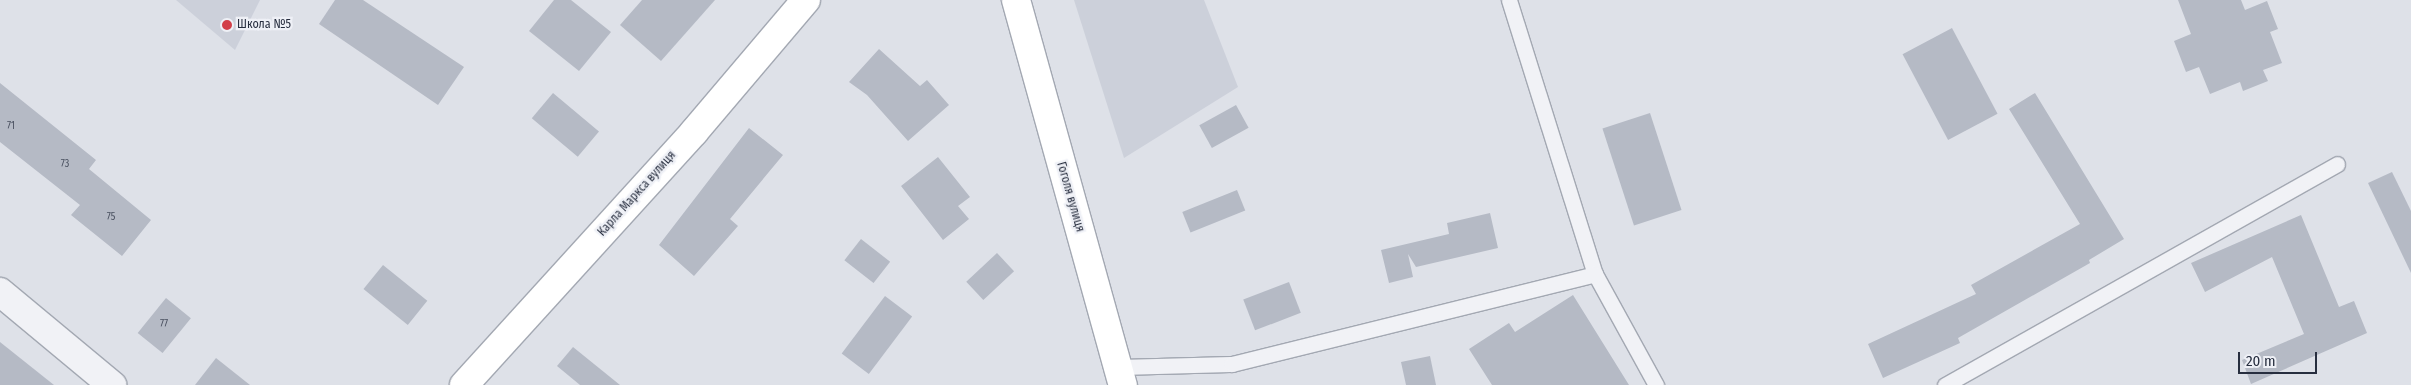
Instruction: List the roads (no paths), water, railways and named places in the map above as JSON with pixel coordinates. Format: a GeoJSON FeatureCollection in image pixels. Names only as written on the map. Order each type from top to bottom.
{"type":"FeatureCollection","features":[{"type":"Feature","properties":{"kind":"street","name":"Карла Маркса вулиця"},"geometry":{"type":"LineString","coordinates":[[464,385],[694,132],[806,0]]}},
{"type":"Feature","properties":{"kind":"street","name":"Гоголя вулиця"},"geometry":{"type":"LineString","coordinates":[[1014,3],[1121,376]]}},
{"type":"Feature","properties":{"kind":"street"},"geometry":{"type":"LineString","coordinates":[[0,292],[112,385]]}},
{"type":"Feature","properties":{"kind":"lane"},"geometry":{"type":"LineString","coordinates":[[1509,0],[1596,274],[1656,385]]}},
{"type":"Feature","properties":{"kind":"lane"},"geometry":{"type":"LineString","coordinates":[[1945,385],[2336,164]]}},
{"type":"Feature","properties":{"kind":"lane"},"geometry":{"type":"LineString","coordinates":[[1121,376],[1232,364],[1596,274]]}},
{"type":"Feature","properties":{"kind":"place","name":"Школа №5"},"geometry":{"type":"Point","coordinates":[227,25]}}]}
